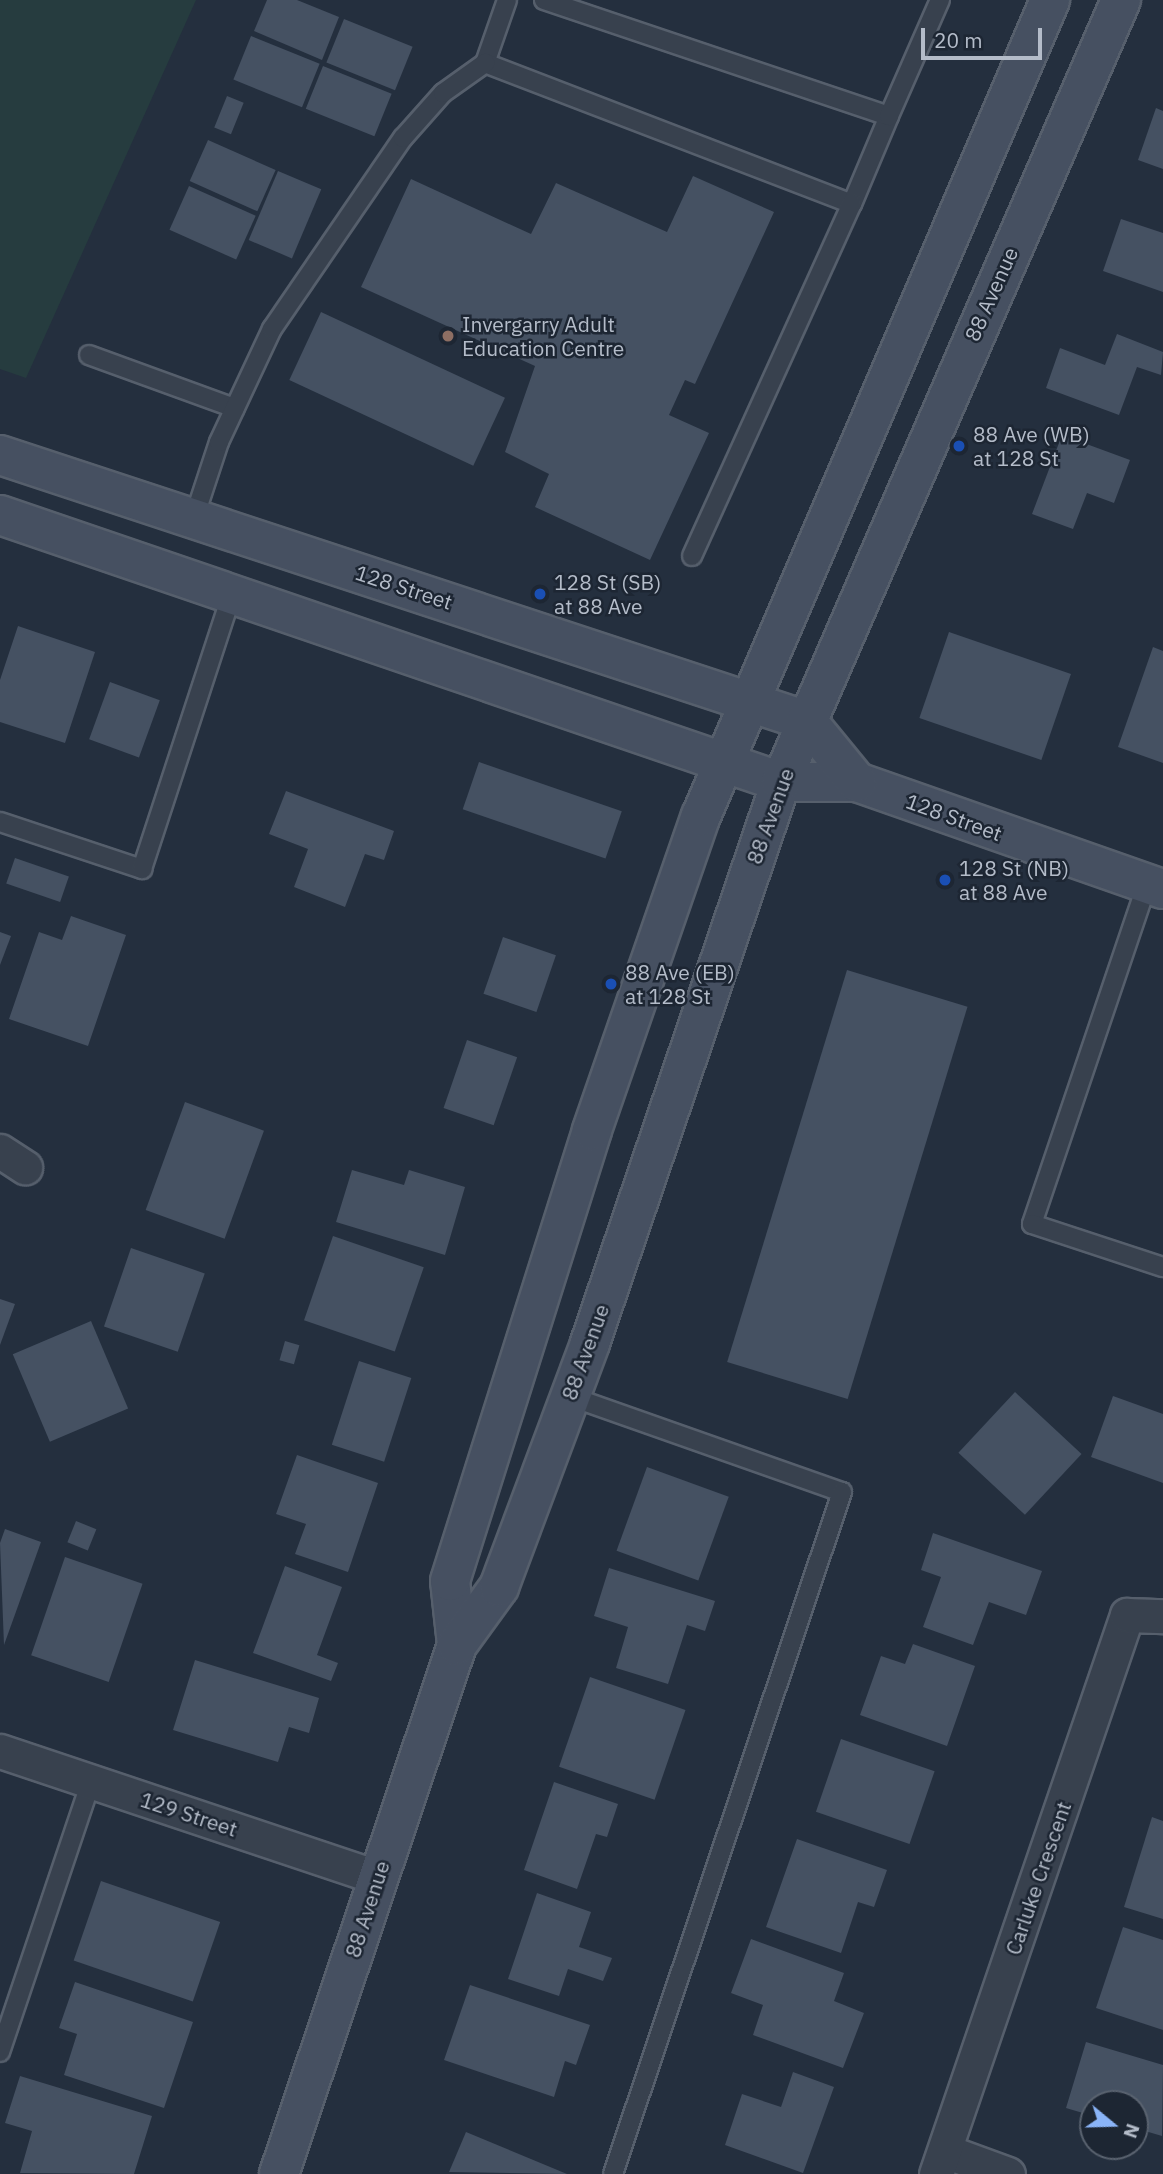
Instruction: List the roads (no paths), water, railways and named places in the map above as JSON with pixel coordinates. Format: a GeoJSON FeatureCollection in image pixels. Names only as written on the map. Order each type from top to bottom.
{"type":"FeatureCollection","features":[{"type":"Feature","properties":{"kind":"main road","name":"88 Avenue"},"geometry":{"type":"LineString","coordinates":[[457,1645],[450,1581],[592,1130],[723,761],[1050,0]]}},
{"type":"Feature","properties":{"kind":"main road","name":"88 Avenue"},"geometry":{"type":"LineString","coordinates":[[279,2174],[457,1645],[499,1587],[569,1396],[781,782],[1121,0]]}},
{"type":"Feature","properties":{"kind":"main road","name":"128 Street"},"geometry":{"type":"LineString","coordinates":[[0,455],[807,721]]}},
{"type":"Feature","properties":{"kind":"main road"},"geometry":{"type":"LineString","coordinates":[[0,515],[723,761]]}},
{"type":"Feature","properties":{"kind":"main road"},"geometry":{"type":"LineString","coordinates":[[807,721],[857,782]]}},
{"type":"Feature","properties":{"kind":"main road","name":"128 Street"},"geometry":{"type":"LineString","coordinates":[[723,761],[781,782],[857,782],[1155,886]]}},
{"type":"Feature","properties":{"kind":"street","name":"Carluke Crescent"},"geometry":{"type":"LineString","coordinates":[[940,2162],[1127,1615],[1163,1616]]}},
{"type":"Feature","properties":{"kind":"street","name":"129 Street"},"geometry":{"type":"LineString","coordinates":[[0,1751],[377,1877]]}},
{"type":"Feature","properties":{"kind":"street"},"geometry":{"type":"LineString","coordinates":[[940,2162],[1008,2174]]}},
{"type":"Feature","properties":{"kind":"lane"},"geometry":{"type":"LineString","coordinates":[[194,519],[235,408],[272,329],[403,138],[443,93],[485,63],[507,0]]}},
{"type":"Feature","properties":{"kind":"lane"},"geometry":{"type":"LineString","coordinates":[[544,0],[889,116]]}},
{"type":"Feature","properties":{"kind":"lane"},"geometry":{"type":"LineString","coordinates":[[692,556],[852,204],[940,0]]}},
{"type":"Feature","properties":{"kind":"lane"},"geometry":{"type":"LineString","coordinates":[[485,63],[852,204]]}},
{"type":"Feature","properties":{"kind":"lane"},"geometry":{"type":"LineString","coordinates":[[89,355],[235,408]]}},
{"type":"Feature","properties":{"kind":"lane"},"geometry":{"type":"LineString","coordinates":[[0,821],[142,869],[232,594]]}},
{"type":"Feature","properties":{"kind":"lane"},"geometry":{"type":"LineString","coordinates":[[1155,886],[1032,1224],[1163,1267]]}},
{"type":"Feature","properties":{"kind":"lane"},"geometry":{"type":"LineString","coordinates":[[569,1396],[842,1492],[613,2174]]}},
{"type":"Feature","properties":{"kind":"lane"},"geometry":{"type":"LineString","coordinates":[[0,2052],[91,1782]]}},
{"type":"Feature","properties":{"kind":"place","name":"Invergarry Adult Education Centre"},"geometry":{"type":"Point","coordinates":[448,336]}},
{"type":"Feature","properties":{"kind":"place","name":"88 Ave (WB) at 128 St"},"geometry":{"type":"Point","coordinates":[959,446]}},
{"type":"Feature","properties":{"kind":"place","name":"128 St (SB) at 88 Ave"},"geometry":{"type":"Point","coordinates":[540,594]}},
{"type":"Feature","properties":{"kind":"place","name":"128 St (NB) at 88 Ave"},"geometry":{"type":"Point","coordinates":[945,880]}},
{"type":"Feature","properties":{"kind":"place","name":"88 Ave (EB) at 128 St"},"geometry":{"type":"Point","coordinates":[611,984]}}]}
